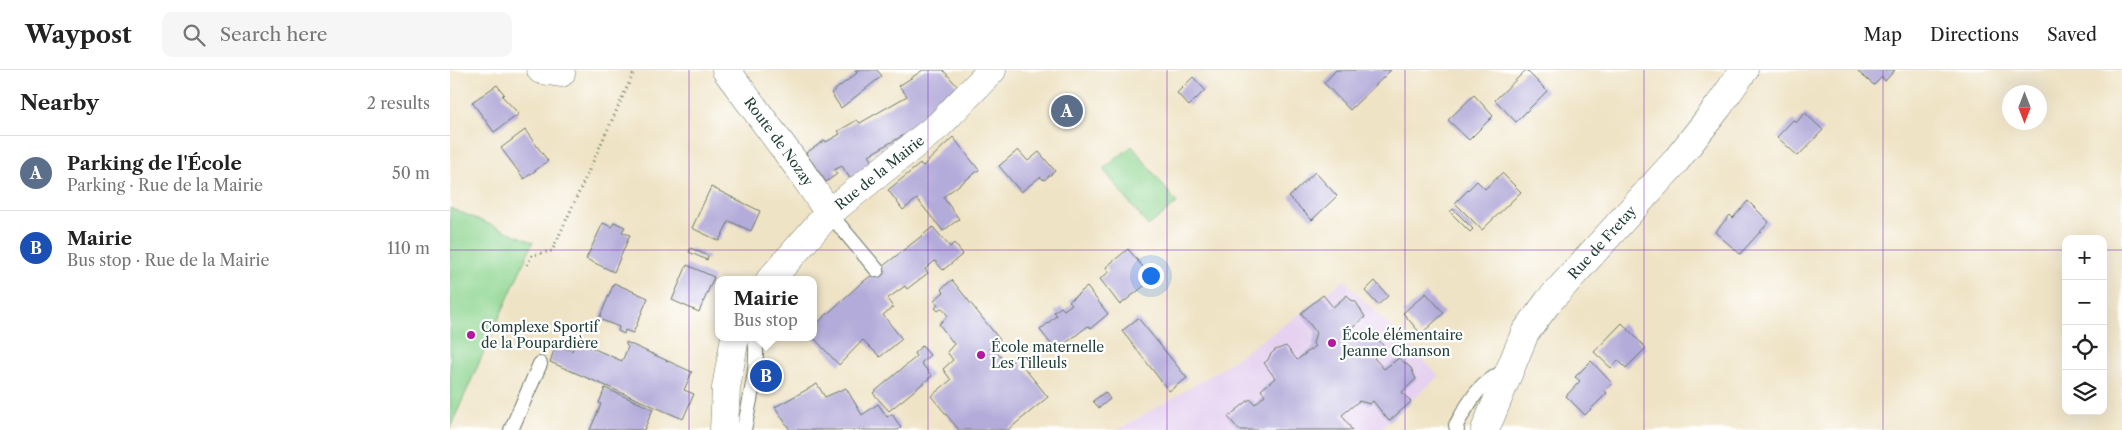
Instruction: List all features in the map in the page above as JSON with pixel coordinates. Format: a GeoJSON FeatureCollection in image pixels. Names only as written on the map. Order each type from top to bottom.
{"type":"FeatureCollection","features":[{"type":"Feature","properties":{"kind":"street","name":"Route de Nozay"},"geometry":{"type":"LineString","coordinates":[[726,70],[798,167],[829,213]]}},
{"type":"Feature","properties":{"kind":"street","name":"Rue de la Mairie"},"geometry":{"type":"LineString","coordinates":[[774,276],[829,213],[938,125],[992,70]]}},
{"type":"Feature","properties":{"kind":"street","name":"Rue de Fretay"},"geometry":{"type":"LineString","coordinates":[[1485,430],[1525,333],[1548,302],[1675,162],[1744,70]]}},
{"type":"Feature","properties":{"kind":"street"},"geometry":{"type":"LineString","coordinates":[[724,430],[726,388],[734,341]]}},
{"type":"Feature","properties":{"kind":"lane"},"geometry":{"type":"LineString","coordinates":[[829,213],[877,270]]}},
{"type":"Feature","properties":{"kind":"lane"},"geometry":{"type":"LineString","coordinates":[[744,430],[754,375],[755,341]]}},
{"type":"Feature","properties":{"kind":"lane"},"geometry":{"type":"LineString","coordinates":[[510,430],[540,364]]}},
{"type":"Feature","properties":{"kind":"lane"},"geometry":{"type":"LineString","coordinates":[[1457,430],[1456,425],[1472,397],[1488,380],[1511,368]]}},
{"type":"Feature","properties":{"kind":"path"},"geometry":{"type":"LineString","coordinates":[[527,265],[532,254],[552,251],[635,70]]}},
{"type":"Feature","properties":{"kind":"shaded area","name":"École élémentaire Jeanne Chanson"},"geometry":{"type":"Polygon","coordinates":[[[1344,280],[1439,376],[1379,430],[1118,430],[1215,373],[1301,313],[1344,280]]]}},
{"type":"Feature","properties":{"kind":"green space"},"geometry":{"type":"Polygon","coordinates":[[[1132,146],[1177,203],[1148,226],[1103,169],[1132,146]]]}},
{"type":"Feature","properties":{"kind":"green space","name":"Complexe Sportif de la Poupardière"},"geometry":{"type":"Polygon","coordinates":[[[450,208],[533,242],[450,428],[450,208]]]}},
{"type":"Feature","properties":{"kind":"building"},"geometry":{"type":"Polygon","coordinates":[[[855,70],[877,70],[882,76],[841,108],[831,93],[857,73],[855,70]]]}},
{"type":"Feature","properties":{"kind":"building"},"geometry":{"type":"Polygon","coordinates":[[[923,70],[943,70],[959,88],[921,125],[869,155],[875,167],[853,183],[842,166],[834,170],[837,174],[826,182],[806,153],[825,140],[826,142],[840,134],[838,131],[857,120],[860,123],[907,96],[899,86],[923,70]]]}},
{"type":"Feature","properties":{"kind":"building"},"geometry":{"type":"Polygon","coordinates":[[[1336,70],[1391,70],[1350,110],[1324,83],[1336,70]]]}},
{"type":"Feature","properties":{"kind":"building"},"geometry":{"type":"Polygon","coordinates":[[[1526,70],[1547,91],[1516,122],[1495,100],[1526,70]]]}},
{"type":"Feature","properties":{"kind":"building"},"geometry":{"type":"Polygon","coordinates":[[[1860,70],[1895,70],[1885,81],[1882,77],[1874,85],[1858,72],[1860,70]]]}},
{"type":"Feature","properties":{"kind":"building"},"geometry":{"type":"Polygon","coordinates":[[[1193,77],[1205,90],[1189,106],[1177,93],[1193,77]]]}},
{"type":"Feature","properties":{"kind":"building"},"geometry":{"type":"Polygon","coordinates":[[[497,85],[504,94],[502,96],[519,114],[494,132],[472,102],[497,85]]]}},
{"type":"Feature","properties":{"kind":"building"},"geometry":{"type":"Polygon","coordinates":[[[1474,95],[1493,116],[1469,140],[1448,120],[1474,95]]]}},
{"type":"Feature","properties":{"kind":"building"},"geometry":{"type":"Polygon","coordinates":[[[1805,113],[1823,130],[1798,156],[1777,137],[1793,120],[1796,123],[1805,113]]]}},
{"type":"Feature","properties":{"kind":"building"},"geometry":{"type":"Polygon","coordinates":[[[525,130],[548,161],[524,179],[501,148],[525,130]]]}},
{"type":"Feature","properties":{"kind":"building"},"geometry":{"type":"Polygon","coordinates":[[[953,137],[979,170],[943,197],[959,219],[943,231],[917,199],[903,210],[888,190],[920,164],[923,166],[953,137]]]}},
{"type":"Feature","properties":{"kind":"building"},"geometry":{"type":"Polygon","coordinates":[[[1018,150],[1028,161],[1039,152],[1055,171],[1044,180],[1040,177],[1021,192],[999,166],[1018,150]]]}},
{"type":"Feature","properties":{"kind":"building"},"geometry":{"type":"Polygon","coordinates":[[[1315,172],[1337,196],[1312,220],[1289,197],[1315,172]]]}},
{"type":"Feature","properties":{"kind":"building"},"geometry":{"type":"Polygon","coordinates":[[[1502,173],[1521,192],[1482,230],[1455,203],[1477,181],[1485,189],[1502,173]]]}},
{"type":"Feature","properties":{"kind":"building"},"geometry":{"type":"Polygon","coordinates":[[[711,187],[760,211],[751,231],[729,221],[719,241],[692,228],[711,187]]]}},
{"type":"Feature","properties":{"kind":"building"},"geometry":{"type":"Polygon","coordinates":[[[1748,201],[1769,222],[1740,254],[1715,232],[1730,215],[1733,218],[1748,201]]]}},
{"type":"Feature","properties":{"kind":"building"},"geometry":{"type":"Polygon","coordinates":[[[1453,209],[1473,229],[1470,232],[1450,212],[1453,209]]]}},
{"type":"Feature","properties":{"kind":"building"},"geometry":{"type":"Polygon","coordinates":[[[614,222],[625,227],[622,232],[630,235],[614,272],[586,259],[603,223],[612,227],[614,222]]]}},
{"type":"Feature","properties":{"kind":"building"},"geometry":{"type":"Polygon","coordinates":[[[933,227],[950,247],[954,243],[963,254],[943,270],[935,261],[925,269],[928,273],[907,289],[905,286],[887,299],[893,307],[883,315],[902,339],[880,357],[863,340],[839,365],[817,341],[817,323],[859,285],[933,227]]]}},
{"type":"Feature","properties":{"kind":"building"},"geometry":{"type":"Polygon","coordinates":[[[691,248],[708,256],[707,260],[689,252],[691,248]]]}},
{"type":"Feature","properties":{"kind":"building"},"geometry":{"type":"Polygon","coordinates":[[[1128,249],[1153,279],[1120,305],[1100,279],[1109,272],[1106,267],[1128,249]]]}},
{"type":"Feature","properties":{"kind":"building"},"geometry":{"type":"Polygon","coordinates":[[[687,265],[714,277],[699,312],[672,300],[687,265]]]}},
{"type":"Feature","properties":{"kind":"building","name":"École maternelle Les Tilleuls"},"geometry":{"type":"Polygon","coordinates":[[[952,280],[1000,340],[989,349],[1001,356],[1002,366],[1004,368],[1016,358],[1048,397],[1008,430],[959,430],[931,396],[951,380],[943,369],[953,360],[947,352],[954,344],[939,324],[948,316],[942,308],[938,311],[935,308],[938,305],[934,300],[944,292],[941,289],[952,280]]]}},
{"type":"Feature","properties":{"kind":"building"},"geometry":{"type":"Polygon","coordinates":[[[1375,281],[1388,296],[1378,305],[1365,291],[1375,281]]]}},
{"type":"Feature","properties":{"kind":"building"},"geometry":{"type":"Polygon","coordinates":[[[614,283],[648,298],[633,333],[625,330],[624,334],[618,331],[619,327],[599,319],[614,283]]]}},
{"type":"Feature","properties":{"kind":"building"},"geometry":{"type":"Polygon","coordinates":[[[1087,287],[1108,314],[1091,328],[1088,326],[1061,347],[1060,344],[1054,348],[1040,330],[1057,315],[1054,312],[1061,307],[1064,310],[1072,304],[1069,301],[1087,287]]]}},
{"type":"Feature","properties":{"kind":"building"},"geometry":{"type":"Polygon","coordinates":[[[1426,293],[1444,313],[1421,334],[1403,313],[1426,293]]]}},
{"type":"Feature","properties":{"kind":"building"},"geometry":{"type":"Polygon","coordinates":[[[1323,295],[1333,307],[1347,295],[1356,302],[1365,317],[1351,329],[1360,340],[1372,331],[1385,348],[1374,358],[1384,369],[1399,358],[1411,368],[1416,379],[1402,392],[1411,402],[1389,421],[1373,401],[1370,404],[1359,401],[1342,415],[1352,430],[1239,430],[1228,417],[1250,399],[1255,404],[1265,395],[1261,390],[1275,378],[1264,363],[1270,355],[1275,350],[1286,346],[1297,360],[1315,346],[1313,344],[1316,332],[1301,313],[1323,295]]]}},
{"type":"Feature","properties":{"kind":"building"},"geometry":{"type":"Polygon","coordinates":[[[1138,318],[1187,378],[1169,391],[1122,331],[1138,318]]]}},
{"type":"Feature","properties":{"kind":"building"},"geometry":{"type":"Polygon","coordinates":[[[1622,323],[1646,348],[1626,368],[1618,360],[1611,368],[1594,352],[1622,323]]]}},
{"type":"Feature","properties":{"kind":"building"},"geometry":{"type":"Polygon","coordinates":[[[576,341],[622,361],[628,347],[626,342],[692,372],[684,390],[694,394],[683,419],[550,362],[556,344],[572,351],[576,341]]]}},
{"type":"Feature","properties":{"kind":"building"},"geometry":{"type":"Polygon","coordinates":[[[922,346],[930,355],[921,363],[932,376],[889,411],[873,393],[916,357],[914,353],[922,346]]]}},
{"type":"Feature","properties":{"kind":"building"},"geometry":{"type":"Polygon","coordinates":[[[1591,361],[1612,383],[1605,391],[1607,393],[1585,415],[1566,396],[1580,381],[1575,377],[1591,361]]]}},
{"type":"Feature","properties":{"kind":"building"},"geometry":{"type":"Polygon","coordinates":[[[817,384],[825,397],[846,388],[862,415],[878,404],[887,417],[892,414],[901,428],[898,430],[790,430],[775,407],[817,384]]]}},
{"type":"Feature","properties":{"kind":"building"},"geometry":{"type":"Polygon","coordinates":[[[605,388],[653,409],[644,430],[590,430],[601,404],[599,403],[605,388]]]}},
{"type":"Feature","properties":{"kind":"building"},"geometry":{"type":"Polygon","coordinates":[[[1105,392],[1110,399],[1099,408],[1093,401],[1105,392]]]}},
{"type":"Feature","properties":{"kind":"place","name":"Parking de l'École"},"geometry":{"type":"Point","coordinates":[1067,111]}},
{"type":"Feature","properties":{"kind":"place","name":"Complexe Sportif de la Poupardière"},"geometry":{"type":"Point","coordinates":[471,335]}},
{"type":"Feature","properties":{"kind":"place","name":"École élémentaire Jeanne Chanson"},"geometry":{"type":"Point","coordinates":[1332,343]}},
{"type":"Feature","properties":{"kind":"place","name":"École maternelle Les Tilleuls"},"geometry":{"type":"Point","coordinates":[981,355]}},
{"type":"Feature","properties":{"kind":"place","name":"Mairie"},"geometry":{"type":"Point","coordinates":[766,376]}}]}
